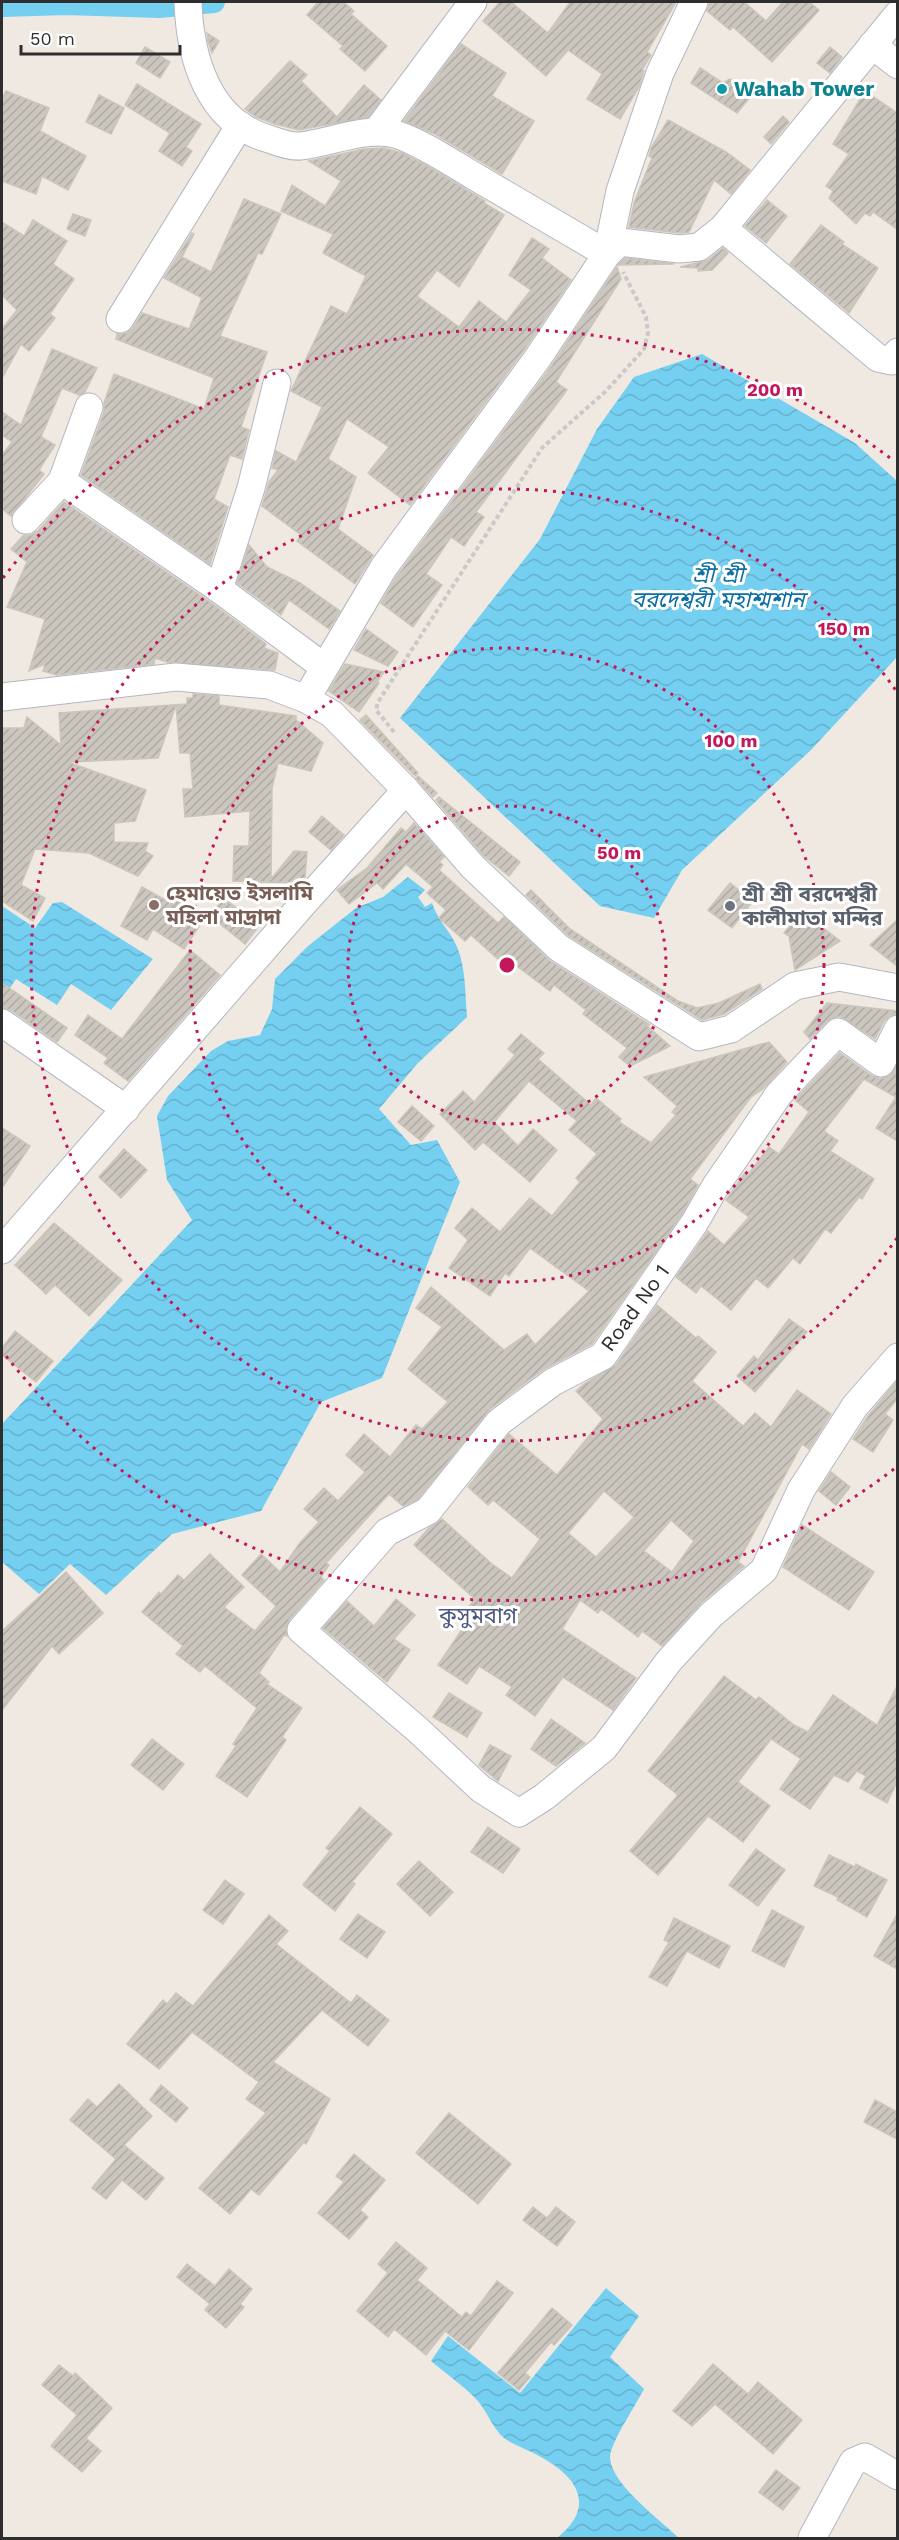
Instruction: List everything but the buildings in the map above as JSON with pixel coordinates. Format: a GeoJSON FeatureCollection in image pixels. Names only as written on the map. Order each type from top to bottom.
{"type":"FeatureCollection","features":[{"type":"Feature","properties":{"kind":"street"},"geometry":{"type":"LineString","coordinates":[[376,132],[473,2]]}},
{"type":"Feature","properties":{"kind":"street"},"geometry":{"type":"LineString","coordinates":[[607,254],[620,191],[660,73],[693,2]]}},
{"type":"Feature","properties":{"kind":"street"},"geometry":{"type":"LineString","coordinates":[[188,14],[194,57],[208,89],[232,121],[258,136],[297,147],[376,132],[397,135],[434,153],[607,254]]}},
{"type":"Feature","properties":{"kind":"street"},"geometry":{"type":"LineString","coordinates":[[306,699],[384,567],[537,358],[607,254],[620,242],[680,249],[699,247],[723,228],[897,14]]}},
{"type":"Feature","properties":{"kind":"street"},"geometry":{"type":"LineString","coordinates":[[872,45],[897,65]]}},
{"type":"Feature","properties":{"kind":"street"},"geometry":{"type":"LineString","coordinates":[[120,319],[240,125]]}},
{"type":"Feature","properties":{"kind":"street"},"geometry":{"type":"LineString","coordinates":[[723,228],[878,358],[892,361],[897,351]]}},
{"type":"Feature","properties":{"kind":"street"},"geometry":{"type":"LineString","coordinates":[[219,589],[251,488],[277,383]]}},
{"type":"Feature","properties":{"kind":"street"},"geometry":{"type":"LineString","coordinates":[[26,520],[62,480],[89,407]]}},
{"type":"Feature","properties":{"kind":"street"},"geometry":{"type":"LineString","coordinates":[[62,480],[219,589],[324,667]]}},
{"type":"Feature","properties":{"kind":"street"},"geometry":{"type":"LineString","coordinates":[[2,697],[176,676],[269,685],[306,699],[332,714],[406,790],[472,867],[559,948],[699,1037],[731,1029],[795,986],[840,977],[897,988]]}},
{"type":"Feature","properties":{"kind":"street"},"geometry":{"type":"LineString","coordinates":[[2,1250],[303,904],[406,790]]}},
{"type":"Feature","properties":{"kind":"street"},"geometry":{"type":"LineString","coordinates":[[2,1023],[126,1109]]}},
{"type":"Feature","properties":{"kind":"street","name":"Road No 1"},"geometry":{"type":"LineString","coordinates":[[897,1029],[881,1062],[838,1032],[779,1094],[603,1356],[554,1382],[499,1422],[428,1511],[387,1532],[301,1630],[418,1730],[481,1789],[519,1812],[544,1797],[604,1748],[669,1661],[711,1615],[764,1570],[801,1490],[855,1406],[897,1357]]}},
{"type":"Feature","properties":{"kind":"street"},"geometry":{"type":"LineString","coordinates":[[812,2538],[853,2462],[865,2457],[897,2476]]}},
{"type":"Feature","properties":{"kind":"path"},"geometry":{"type":"LineString","coordinates":[[394,732],[376,710],[378,702],[485,538],[507,499],[542,448],[606,391],[644,349],[648,333],[646,317],[620,267],[607,254]]}},
{"type":"Feature","properties":{"kind":"water","name":"শ্রী শ্রী বরদেশ্বরী মহাশ্মশান"},"geometry":{"type":"Polygon","coordinates":[[[702,354],[855,443],[897,481],[897,657],[811,750],[682,870],[654,918],[600,906],[400,718],[540,539],[597,429],[634,377],[702,354]]]}},
{"type":"Feature","properties":{"kind":"water"},"geometry":{"type":"Polygon","coordinates":[[[408,877],[425,890],[418,897],[425,907],[432,903],[457,947],[464,972],[467,1017],[418,1063],[379,1109],[411,1145],[437,1140],[460,1182],[382,1378],[321,1402],[261,1511],[172,1534],[106,1595],[70,1564],[39,1594],[2,1562],[2,1424],[192,1220],[167,1180],[157,1116],[168,1096],[211,1051],[228,1041],[260,1035],[272,1009],[275,979],[308,946],[356,908],[383,897],[408,877]]]}},
{"type":"Feature","properties":{"kind":"water"},"geometry":{"type":"Polygon","coordinates":[[[62,902],[153,959],[111,1010],[71,984],[57,1005],[16,979],[2,1000],[2,906],[35,928],[53,903],[62,902]]]}},
{"type":"Feature","properties":{"kind":"water"},"geometry":{"type":"Polygon","coordinates":[[[606,2288],[639,2316],[610,2357],[644,2389],[614,2443],[611,2462],[624,2486],[679,2538],[557,2538],[576,2515],[579,2504],[578,2494],[573,2484],[554,2465],[504,2438],[477,2400],[431,2361],[448,2336],[520,2393],[606,2288]]]}},
{"type":"Feature","properties":{"kind":"waterway"},"geometry":{"type":"LineString","coordinates":[[2,6],[66,4],[159,7],[214,2]]}},
{"type":"Feature","properties":{"kind":"place","name":"Wahab Tower"},"geometry":{"type":"Point","coordinates":[722,89]}},
{"type":"Feature","properties":{"kind":"place","name":"হেমায়েত ইসলামি মহিলা মাদ্রাদা"},"geometry":{"type":"Point","coordinates":[154,905]}},
{"type":"Feature","properties":{"kind":"place","name":"শ্রী শ্রী বরদেশ্বরী কালীমাতা মন্দির"},"geometry":{"type":"Point","coordinates":[730,906]}},
{"type":"Feature","properties":{"kind":"district","name":"কুসুমবাগ"},"geometry":{"type":"Point","coordinates":[478,1615]}}]}
